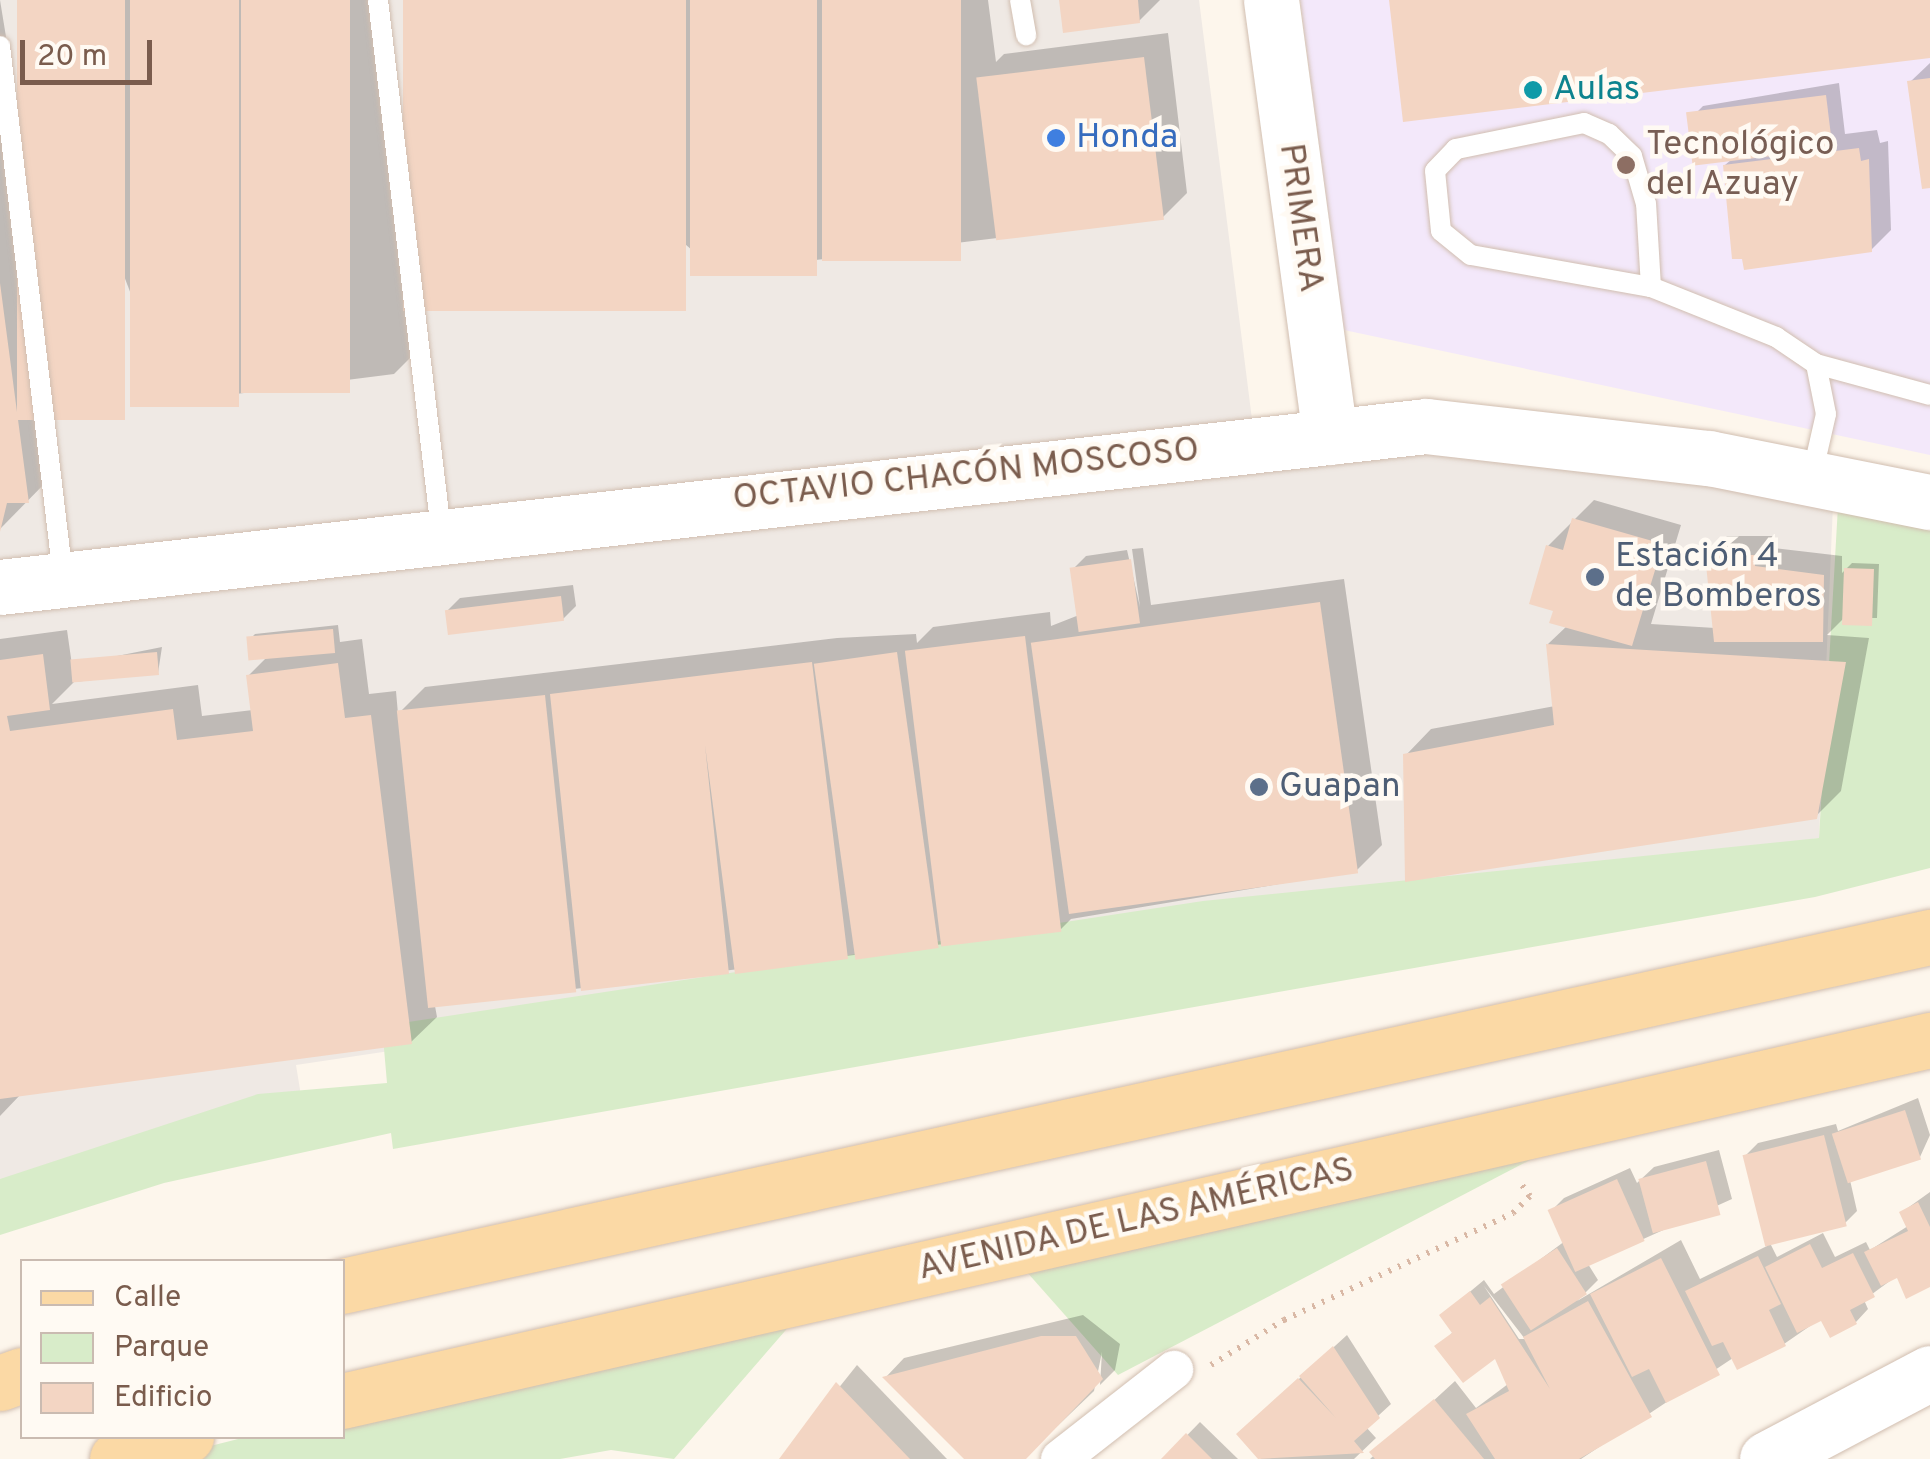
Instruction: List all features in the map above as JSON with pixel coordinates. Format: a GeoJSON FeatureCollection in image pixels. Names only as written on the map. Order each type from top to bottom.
{"type":"FeatureCollection","features":[{"type":"Feature","properties":{"kind":"main road"},"geometry":{"type":"LineString","coordinates":[[345,1285],[1930,937]]}},
{"type":"Feature","properties":{"kind":"main road","name":"AVENIDA DE LAS AMÉRICAS"},"geometry":{"type":"LineString","coordinates":[[345,1400],[1930,1040]]}},
{"type":"Feature","properties":{"kind":"main road"},"geometry":{"type":"LineString","coordinates":[[117,1459],[177,1439]]}},
{"type":"Feature","properties":{"kind":"street","name":"PRIMERA"},"geometry":{"type":"LineString","coordinates":[[1271,0],[1330,436]]}},
{"type":"Feature","properties":{"kind":"street","name":"OCTAVIO CHACÓN MOSCOSO"},"geometry":{"type":"LineString","coordinates":[[0,587],[441,531],[1426,426],[1812,477],[1930,502]]}},
{"type":"Feature","properties":{"kind":"street"},"geometry":{"type":"LineString","coordinates":[[1060,1459],[1174,1370]]}},
{"type":"Feature","properties":{"kind":"street"},"geometry":{"type":"LineString","coordinates":[[1767,1459],[1930,1373]]}},
{"type":"Feature","properties":{"kind":"lane"},"geometry":{"type":"LineString","coordinates":[[378,0],[441,531]]}},
{"type":"Feature","properties":{"kind":"lane"},"geometry":{"type":"LineString","coordinates":[[1020,0],[1026,35]]}},
{"type":"Feature","properties":{"kind":"lane"},"geometry":{"type":"LineString","coordinates":[[0,46],[63,577]]}},
{"type":"Feature","properties":{"kind":"lane"},"geometry":{"type":"LineString","coordinates":[[1651,287],[1646,204],[1632,156],[1609,134],[1584,123],[1456,149],[1435,171],[1441,231],[1471,256],[1651,287],[1776,337],[1816,364],[1930,395]]}},
{"type":"Feature","properties":{"kind":"lane"},"geometry":{"type":"LineString","coordinates":[[1812,477],[1826,414],[1816,364]]}},
{"type":"Feature","properties":{"kind":"path"},"geometry":{"type":"LineString","coordinates":[[1174,1370],[1207,1368],[1284,1320],[1513,1213],[1530,1196],[1505,1136]]}},
{"type":"Feature","properties":{"kind":"shaded area"},"geometry":{"type":"Polygon","coordinates":[[[0,0],[1199,0],[1257,459],[1430,440],[1833,504],[1819,838],[296,1065],[305,1120],[0,1210],[0,0]]]}},
{"type":"Feature","properties":{"kind":"shaded area","name":"Tecnológico del Azuay"},"geometry":{"type":"Polygon","coordinates":[[[1300,0],[1930,0],[1930,455],[1344,330],[1300,0]]]}},
{"type":"Feature","properties":{"kind":"green space"},"geometry":{"type":"Polygon","coordinates":[[[1838,506],[1930,530],[1930,868],[1815,897],[393,1149],[391,1133],[164,1183],[0,1235],[0,1179],[258,1094],[387,1083],[382,1026],[1203,901],[1819,838],[1838,506]]]}},
{"type":"Feature","properties":{"kind":"green space"},"geometry":{"type":"Polygon","coordinates":[[[1599,1124],[1118,1375],[1018,1262],[1599,1124]]]}},
{"type":"Feature","properties":{"kind":"green space"},"geometry":{"type":"Polygon","coordinates":[[[798,1316],[674,1459],[611,1450],[560,1459],[159,1459],[238,1439],[345,1439],[345,1416],[798,1316]]]}},
{"type":"Feature","properties":{"kind":"building"},"geometry":{"type":"Polygon","coordinates":[[[17,0],[125,0],[125,420],[17,420],[17,0]]]}},
{"type":"Feature","properties":{"kind":"building"},"geometry":{"type":"Polygon","coordinates":[[[130,0],[239,0],[239,407],[130,407],[130,0]]]}},
{"type":"Feature","properties":{"kind":"building"},"geometry":{"type":"Polygon","coordinates":[[[241,0],[350,0],[350,393],[241,393],[241,0]]]}},
{"type":"Feature","properties":{"kind":"building"},"geometry":{"type":"Polygon","coordinates":[[[403,0],[686,0],[686,311],[403,311],[403,0]]]}},
{"type":"Feature","properties":{"kind":"building"},"geometry":{"type":"Polygon","coordinates":[[[690,0],[817,0],[817,276],[690,276],[690,0]]]}},
{"type":"Feature","properties":{"kind":"building"},"geometry":{"type":"Polygon","coordinates":[[[822,0],[961,0],[961,261],[822,261],[822,0]]]}},
{"type":"Feature","properties":{"kind":"building"},"geometry":{"type":"Polygon","coordinates":[[[1059,0],[1138,0],[1140,23],[1063,33],[1059,0]]]}},
{"type":"Feature","properties":{"kind":"building","name":"Aulas"},"geometry":{"type":"Polygon","coordinates":[[[1389,0],[1930,0],[1930,58],[1403,122],[1389,0]]]}},
{"type":"Feature","properties":{"kind":"building"},"geometry":{"type":"Polygon","coordinates":[[[1144,57],[1164,220],[996,240],[976,78],[1144,57]]]}},
{"type":"Feature","properties":{"kind":"building"},"geometry":{"type":"Polygon","coordinates":[[[1930,78],[1930,188],[1922,189],[1907,81],[1930,78]]]}},
{"type":"Feature","properties":{"kind":"building"},"geometry":{"type":"Polygon","coordinates":[[[1826,95],[1833,149],[1693,166],[1686,112],[1826,95]]]}},
{"type":"Feature","properties":{"kind":"building"},"geometry":{"type":"Polygon","coordinates":[[[1859,148],[1861,161],[1869,159],[1872,252],[1744,270],[1742,259],[1732,259],[1723,165],[1859,148]]]}},
{"type":"Feature","properties":{"kind":"building"},"geometry":{"type":"Polygon","coordinates":[[[0,283],[29,503],[7,503],[0,532],[0,283]]]}},
{"type":"Feature","properties":{"kind":"building","name":"Estación 4 de Bomberos"},"geometry":{"type":"Polygon","coordinates":[[[1572,518],[1663,544],[1632,646],[1549,623],[1553,611],[1529,604],[1546,545],[1563,550],[1572,518]]]}},
{"type":"Feature","properties":{"kind":"building"},"geometry":{"type":"Polygon","coordinates":[[[1705,555],[1755,555],[1755,566],[1824,575],[1823,642],[1714,642],[1705,555]]]}},
{"type":"Feature","properties":{"kind":"building"},"geometry":{"type":"Polygon","coordinates":[[[1131,559],[1140,623],[1079,632],[1070,568],[1131,559]]]}},
{"type":"Feature","properties":{"kind":"building"},"geometry":{"type":"Polygon","coordinates":[[[1844,568],[1874,569],[1872,626],[1842,625],[1844,568]]]}},
{"type":"Feature","properties":{"kind":"building"},"geometry":{"type":"Polygon","coordinates":[[[561,596],[564,621],[448,635],[445,610],[561,596]]]}},
{"type":"Feature","properties":{"kind":"building"},"geometry":{"type":"Polygon","coordinates":[[[1320,602],[1358,873],[1069,914],[1031,643],[1320,602]]]}},
{"type":"Feature","properties":{"kind":"building"},"geometry":{"type":"Polygon","coordinates":[[[333,629],[335,653],[248,660],[246,637],[333,629]]]}},
{"type":"Feature","properties":{"kind":"building"},"geometry":{"type":"Polygon","coordinates":[[[1025,636],[1061,932],[941,947],[905,651],[1025,636]]]}},
{"type":"Feature","properties":{"kind":"building"},"geometry":{"type":"Polygon","coordinates":[[[1546,644],[1846,662],[1817,819],[1405,882],[1403,754],[1554,725],[1546,644]]]}},
{"type":"Feature","properties":{"kind":"building"},"geometry":{"type":"Polygon","coordinates":[[[157,652],[159,675],[72,682],[70,660],[157,652]]]}},
{"type":"Feature","properties":{"kind":"building"},"geometry":{"type":"Polygon","coordinates":[[[897,652],[939,948],[855,960],[814,664],[897,652]]]}},
{"type":"Feature","properties":{"kind":"building"},"geometry":{"type":"Polygon","coordinates":[[[43,654],[50,710],[7,716],[10,731],[173,709],[177,740],[253,731],[246,675],[338,663],[345,718],[371,715],[412,1044],[0,1099],[0,660],[43,654]]]}},
{"type":"Feature","properties":{"kind":"building"},"geometry":{"type":"Polygon","coordinates":[[[812,662],[848,959],[735,974],[705,745],[729,974],[581,991],[550,694],[812,662]]]}},
{"type":"Feature","properties":{"kind":"building"},"geometry":{"type":"Polygon","coordinates":[[[545,695],[576,992],[428,1008],[397,711],[545,695]]]}},
{"type":"Feature","properties":{"kind":"building"},"geometry":{"type":"Polygon","coordinates":[[[1905,1110],[1921,1159],[1848,1183],[1832,1134],[1905,1110]]]}},
{"type":"Feature","properties":{"kind":"building"},"geometry":{"type":"Polygon","coordinates":[[[1824,1135],[1847,1226],[1765,1247],[1742,1155],[1824,1135]]]}},
{"type":"Feature","properties":{"kind":"building"},"geometry":{"type":"Polygon","coordinates":[[[1706,1161],[1720,1215],[1653,1233],[1638,1179],[1706,1161]]]}},
{"type":"Feature","properties":{"kind":"building"},"geometry":{"type":"Polygon","coordinates":[[[1617,1179],[1645,1241],[1575,1272],[1548,1210],[1617,1179]]]}},
{"type":"Feature","properties":{"kind":"building"},"geometry":{"type":"Polygon","coordinates":[[[1918,1202],[1930,1227],[1930,1287],[1906,1299],[1897,1278],[1881,1286],[1864,1252],[1908,1231],[1899,1212],[1918,1202]]]}},
{"type":"Feature","properties":{"kind":"building"},"geometry":{"type":"Polygon","coordinates":[[[1810,1244],[1822,1268],[1853,1253],[1875,1297],[1850,1310],[1857,1324],[1830,1338],[1821,1321],[1797,1333],[1765,1267],[1810,1244]]]}},
{"type":"Feature","properties":{"kind":"building"},"geometry":{"type":"Polygon","coordinates":[[[1557,1248],[1587,1294],[1531,1331],[1501,1284],[1557,1248]]]}},
{"type":"Feature","properties":{"kind":"building"},"geometry":{"type":"Polygon","coordinates":[[[1758,1256],[1781,1304],[1769,1310],[1786,1346],[1737,1370],[1723,1342],[1712,1346],[1685,1291],[1758,1256]]]}},
{"type":"Feature","properties":{"kind":"building"},"geometry":{"type":"Polygon","coordinates":[[[1661,1258],[1720,1375],[1666,1403],[1649,1369],[1632,1377],[1590,1294],[1661,1258]]]}},
{"type":"Feature","properties":{"kind":"building"},"geometry":{"type":"Polygon","coordinates":[[[1470,1291],[1480,1305],[1490,1297],[1550,1389],[1523,1337],[1588,1301],[1652,1417],[1579,1459],[1495,1459],[1466,1414],[1509,1391],[1495,1359],[1463,1383],[1434,1346],[1452,1333],[1439,1315],[1470,1291]]]}},
{"type":"Feature","properties":{"kind":"building"},"geometry":{"type":"Polygon","coordinates":[[[1041,1336],[1076,1336],[1103,1379],[1026,1459],[964,1459],[882,1377],[1041,1336]]]}},
{"type":"Feature","properties":{"kind":"building"},"geometry":{"type":"Polygon","coordinates":[[[1333,1346],[1380,1418],[1354,1441],[1364,1453],[1258,1459],[1236,1434],[1298,1378],[1336,1418],[1299,1376],[1333,1346]]]}},
{"type":"Feature","properties":{"kind":"building"},"geometry":{"type":"Polygon","coordinates":[[[836,1382],[910,1459],[779,1459],[836,1382]]]}},
{"type":"Feature","properties":{"kind":"building"},"geometry":{"type":"Polygon","coordinates":[[[1434,1399],[1484,1459],[1375,1459],[1369,1452],[1434,1399]]]}},
{"type":"Feature","properties":{"kind":"building"},"geometry":{"type":"Polygon","coordinates":[[[1186,1433],[1212,1459],[1161,1459],[1186,1433]]]}},
{"type":"Feature","properties":{"kind":"place","name":"Aulas"},"geometry":{"type":"Point","coordinates":[1533,90]}},
{"type":"Feature","properties":{"kind":"place","name":"Honda"},"geometry":{"type":"Point","coordinates":[1056,138]}},
{"type":"Feature","properties":{"kind":"place","name":"Tecnológico del Azuay"},"geometry":{"type":"Point","coordinates":[1626,165]}},
{"type":"Feature","properties":{"kind":"place","name":"Estación 4 de Bomberos"},"geometry":{"type":"Point","coordinates":[1595,577]}},
{"type":"Feature","properties":{"kind":"place","name":"Guapan"},"geometry":{"type":"Point","coordinates":[1259,787]}}]}
